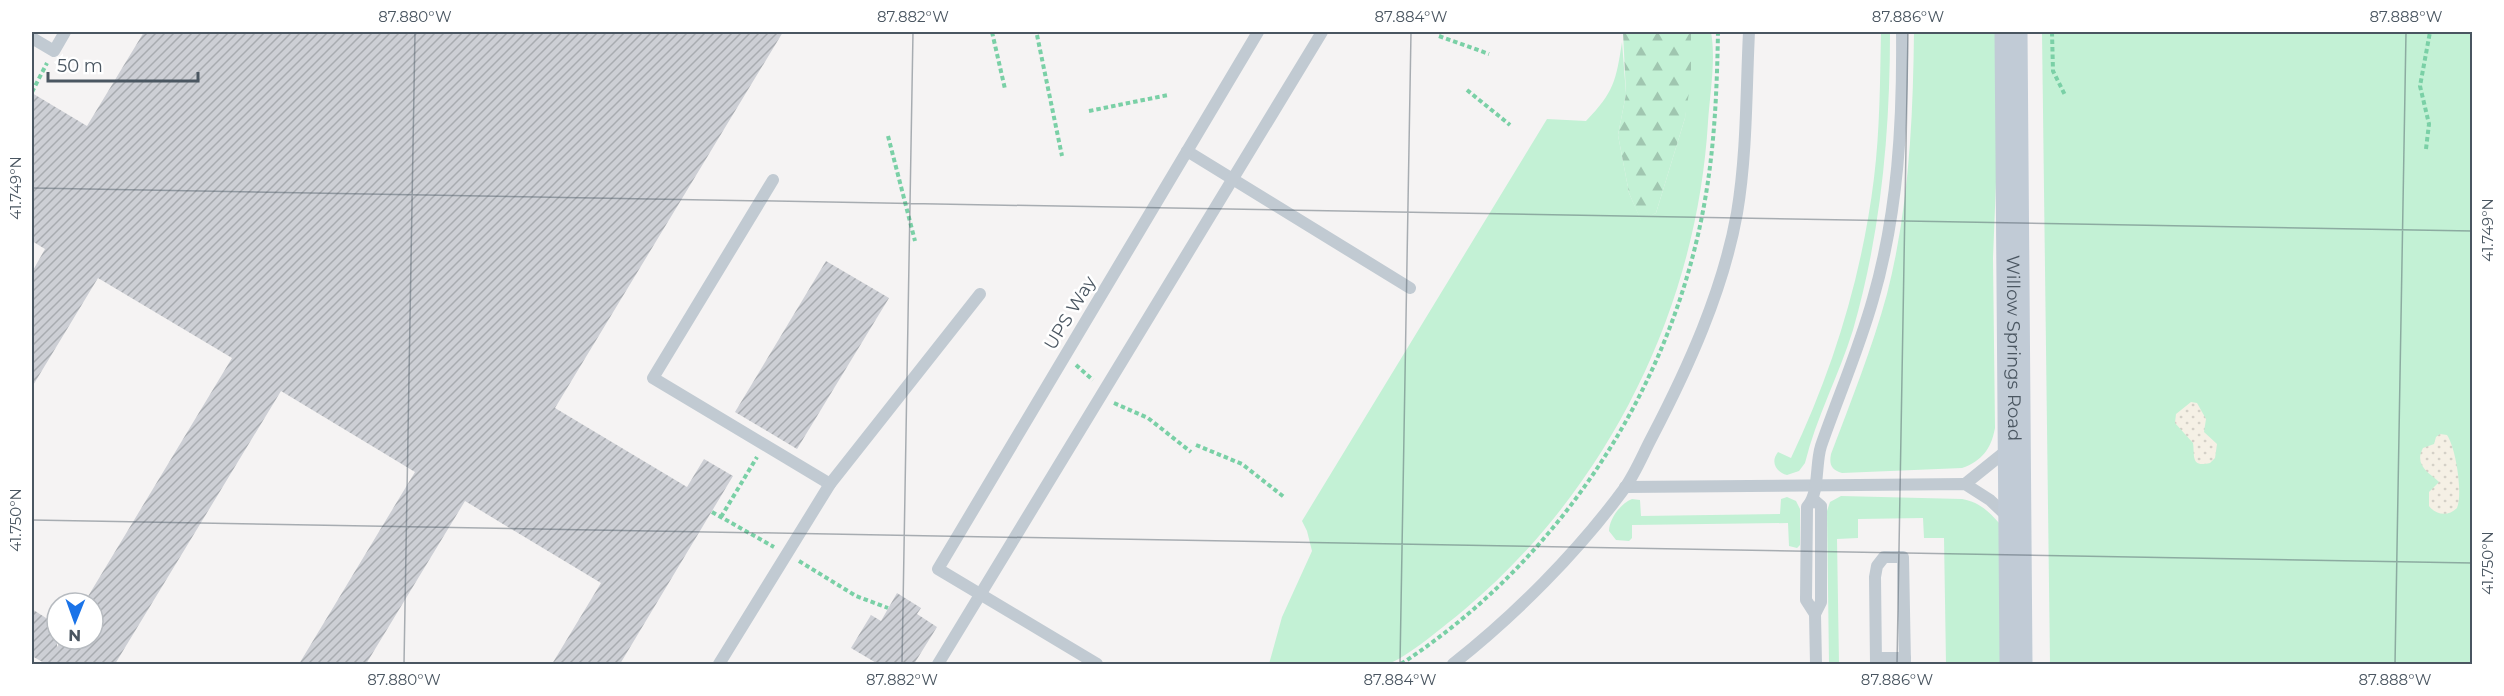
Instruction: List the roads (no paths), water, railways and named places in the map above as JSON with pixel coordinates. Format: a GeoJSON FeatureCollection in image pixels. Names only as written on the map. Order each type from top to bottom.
{"type":"FeatureCollection","features":[{"type":"Feature","properties":{"kind":"main road","name":"Willow Springs Road"},"geometry":{"type":"LineString","coordinates":[[2011,32],[2016,664]]}},
{"type":"Feature","properties":{"kind":"lane"},"geometry":{"type":"LineString","coordinates":[[32,38],[54,51],[65,32]]}},
{"type":"Feature","properties":{"kind":"lane","name":"UPS Way"},"geometry":{"type":"LineString","coordinates":[[1097,664],[938,569],[1258,32]]}},
{"type":"Feature","properties":{"kind":"lane"},"geometry":{"type":"LineString","coordinates":[[938,664],[1322,32]]}},
{"type":"Feature","properties":{"kind":"lane"},"geometry":{"type":"LineString","coordinates":[[1453,664],[1475,647],[1529,596],[1591,530],[1625,487],[1689,362],[1717,288],[1737,214],[1744,156],[1749,32]]}},
{"type":"Feature","properties":{"kind":"lane"},"geometry":{"type":"LineString","coordinates":[[1816,664],[1815,614],[1806,600],[1807,507],[1814,500],[1820,450],[1858,350],[1881,269],[1898,160],[1902,32]]}},
{"type":"Feature","properties":{"kind":"lane"},"geometry":{"type":"LineString","coordinates":[[1187,151],[1410,288]]}},
{"type":"Feature","properties":{"kind":"lane"},"geometry":{"type":"LineString","coordinates":[[773,180],[653,378],[830,484]]}},
{"type":"Feature","properties":{"kind":"lane"},"geometry":{"type":"LineString","coordinates":[[719,664],[830,484],[980,294]]}},
{"type":"Feature","properties":{"kind":"lane"},"geometry":{"type":"LineString","coordinates":[[1965,484],[2014,444]]}},
{"type":"Feature","properties":{"kind":"lane"},"geometry":{"type":"LineString","coordinates":[[1625,487],[1965,484],[1990,500],[2015,524]]}},
{"type":"Feature","properties":{"kind":"lane"},"geometry":{"type":"LineString","coordinates":[[1884,557],[1903,557],[1905,661],[1876,662],[1875,577],[1877,566],[1884,557]]}}]}
